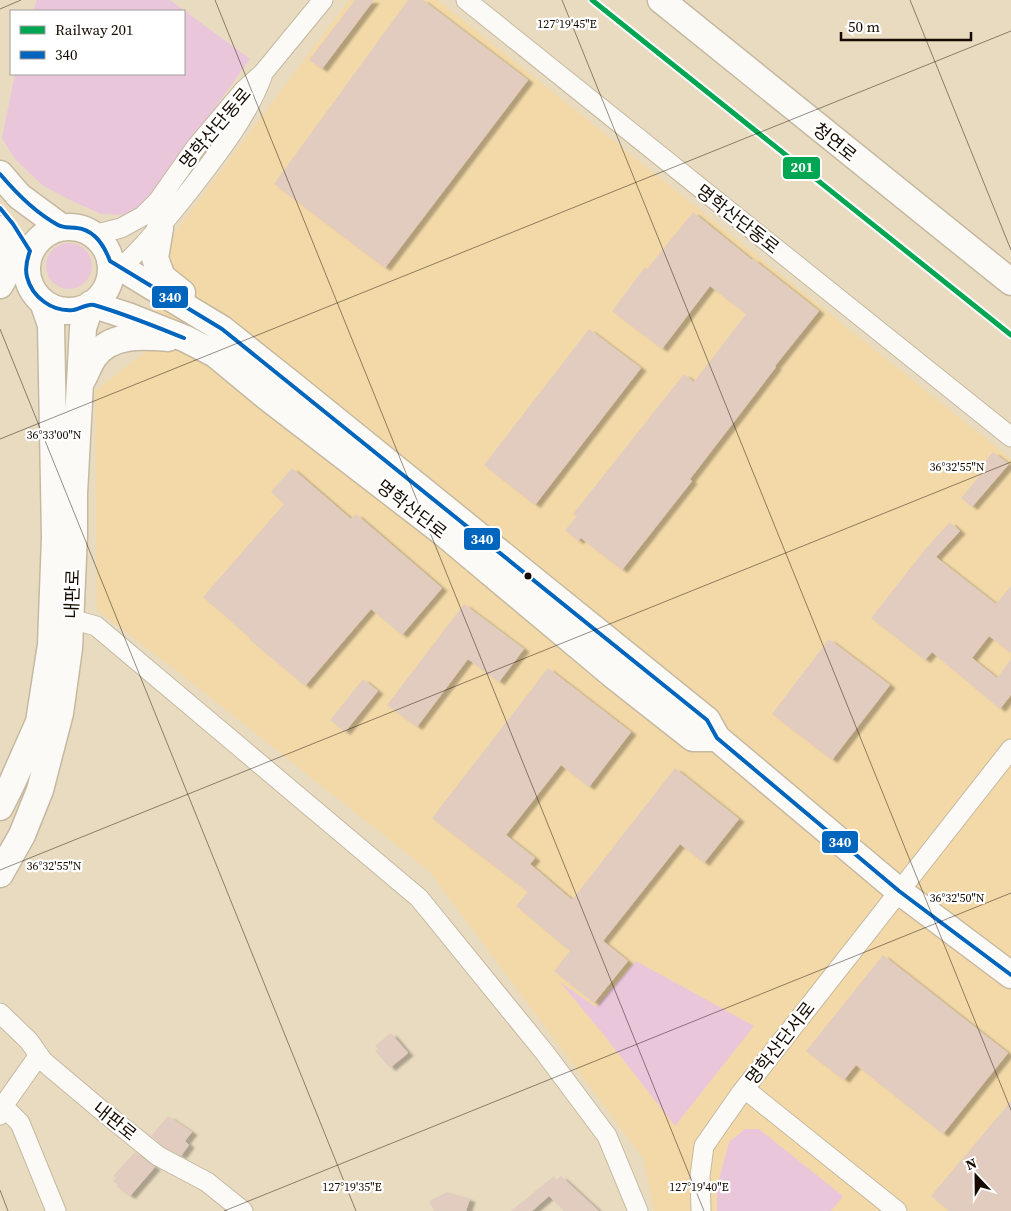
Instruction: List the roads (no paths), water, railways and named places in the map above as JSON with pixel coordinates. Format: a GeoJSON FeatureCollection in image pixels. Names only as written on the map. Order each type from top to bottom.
{"type":"FeatureCollection","features":[{"type":"Feature","properties":{"kind":"street","name":"명학산단동로"},"geometry":{"type":"LineString","coordinates":[[94,235],[121,228],[143,216],[158,201],[196,147],[244,90],[263,73],[323,0]]}},
{"type":"Feature","properties":{"kind":"street","name":"명학산단동로"},"geometry":{"type":"LineString","coordinates":[[466,0],[1011,438]]}},
{"type":"Feature","properties":{"kind":"street","name":"청연로"},"geometry":{"type":"LineString","coordinates":[[661,0],[1011,282]]}},
{"type":"Feature","properties":{"kind":"street"},"geometry":{"type":"LineString","coordinates":[[0,289],[19,289],[38,297],[56,309],[70,311],[84,308],[96,300],[106,289],[114,268],[160,228],[229,138],[254,98],[263,73]]}},
{"type":"Feature","properties":{"kind":"street"},"geometry":{"type":"LineString","coordinates":[[0,174],[19,196],[60,227]]}},
{"type":"Feature","properties":{"kind":"street"},"geometry":{"type":"LineString","coordinates":[[0,208],[13,224],[30,251]]}},
{"type":"Feature","properties":{"kind":"street"},"geometry":{"type":"LineString","coordinates":[[38,297],[27,278],[26,264],[30,251],[37,240],[48,232],[60,227],[74,226],[87,230],[94,235],[106,248],[114,268]]}},
{"type":"Feature","properties":{"kind":"street"},"geometry":{"type":"LineString","coordinates":[[160,228],[155,258],[162,277],[190,300],[219,328]]}},
{"type":"Feature","properties":{"kind":"street"},"geometry":{"type":"LineString","coordinates":[[0,229],[6,238],[11,264],[0,285]]}},
{"type":"Feature","properties":{"kind":"street","name":"명학산단로"},"geometry":{"type":"LineString","coordinates":[[114,268],[219,328],[291,384],[707,720],[717,738],[899,891],[1011,975]]}},
{"type":"Feature","properties":{"kind":"street","name":"내판로"},"geometry":{"type":"LineString","coordinates":[[0,807],[39,722],[51,645],[55,537],[51,325],[38,297]]}},
{"type":"Feature","properties":{"kind":"street","name":"명학산단로"},"geometry":{"type":"LineString","coordinates":[[91,304],[128,316],[186,339],[215,354],[267,397],[441,531],[613,676],[693,738],[717,738]]}},
{"type":"Feature","properties":{"kind":"street","name":"내판로"},"geometry":{"type":"LineString","coordinates":[[0,874],[22,835],[40,790],[60,713],[71,619],[74,493],[83,328],[91,304]]}},
{"type":"Feature","properties":{"kind":"street"},"geometry":{"type":"LineString","coordinates":[[80,384],[95,355],[115,340],[141,336],[186,339]]}},
{"type":"Feature","properties":{"kind":"street"},"geometry":{"type":"LineString","coordinates":[[71,619],[96,626],[419,898],[545,1053],[607,1136],[638,1211]]}},
{"type":"Feature","properties":{"kind":"street","name":"명학산단서로"},"geometry":{"type":"LineString","coordinates":[[701,1211],[700,1176],[704,1146],[745,1088],[1011,749]]}},
{"type":"Feature","properties":{"kind":"street","name":"내판로"},"geometry":{"type":"LineString","coordinates":[[0,1013],[29,1041],[43,1061],[158,1156],[207,1182],[243,1211]]}},
{"type":"Feature","properties":{"kind":"street"},"geometry":{"type":"LineString","coordinates":[[39,1056],[2,1111],[20,1123],[56,1211]]}},
{"type":"Feature","properties":{"kind":"street"},"geometry":{"type":"LineString","coordinates":[[745,1088],[897,1211]]}},
{"type":"Feature","properties":{"kind":"rail line","name":"201"},"geometry":{"type":"LineString","coordinates":[[592,0],[1011,335]]}}]}
